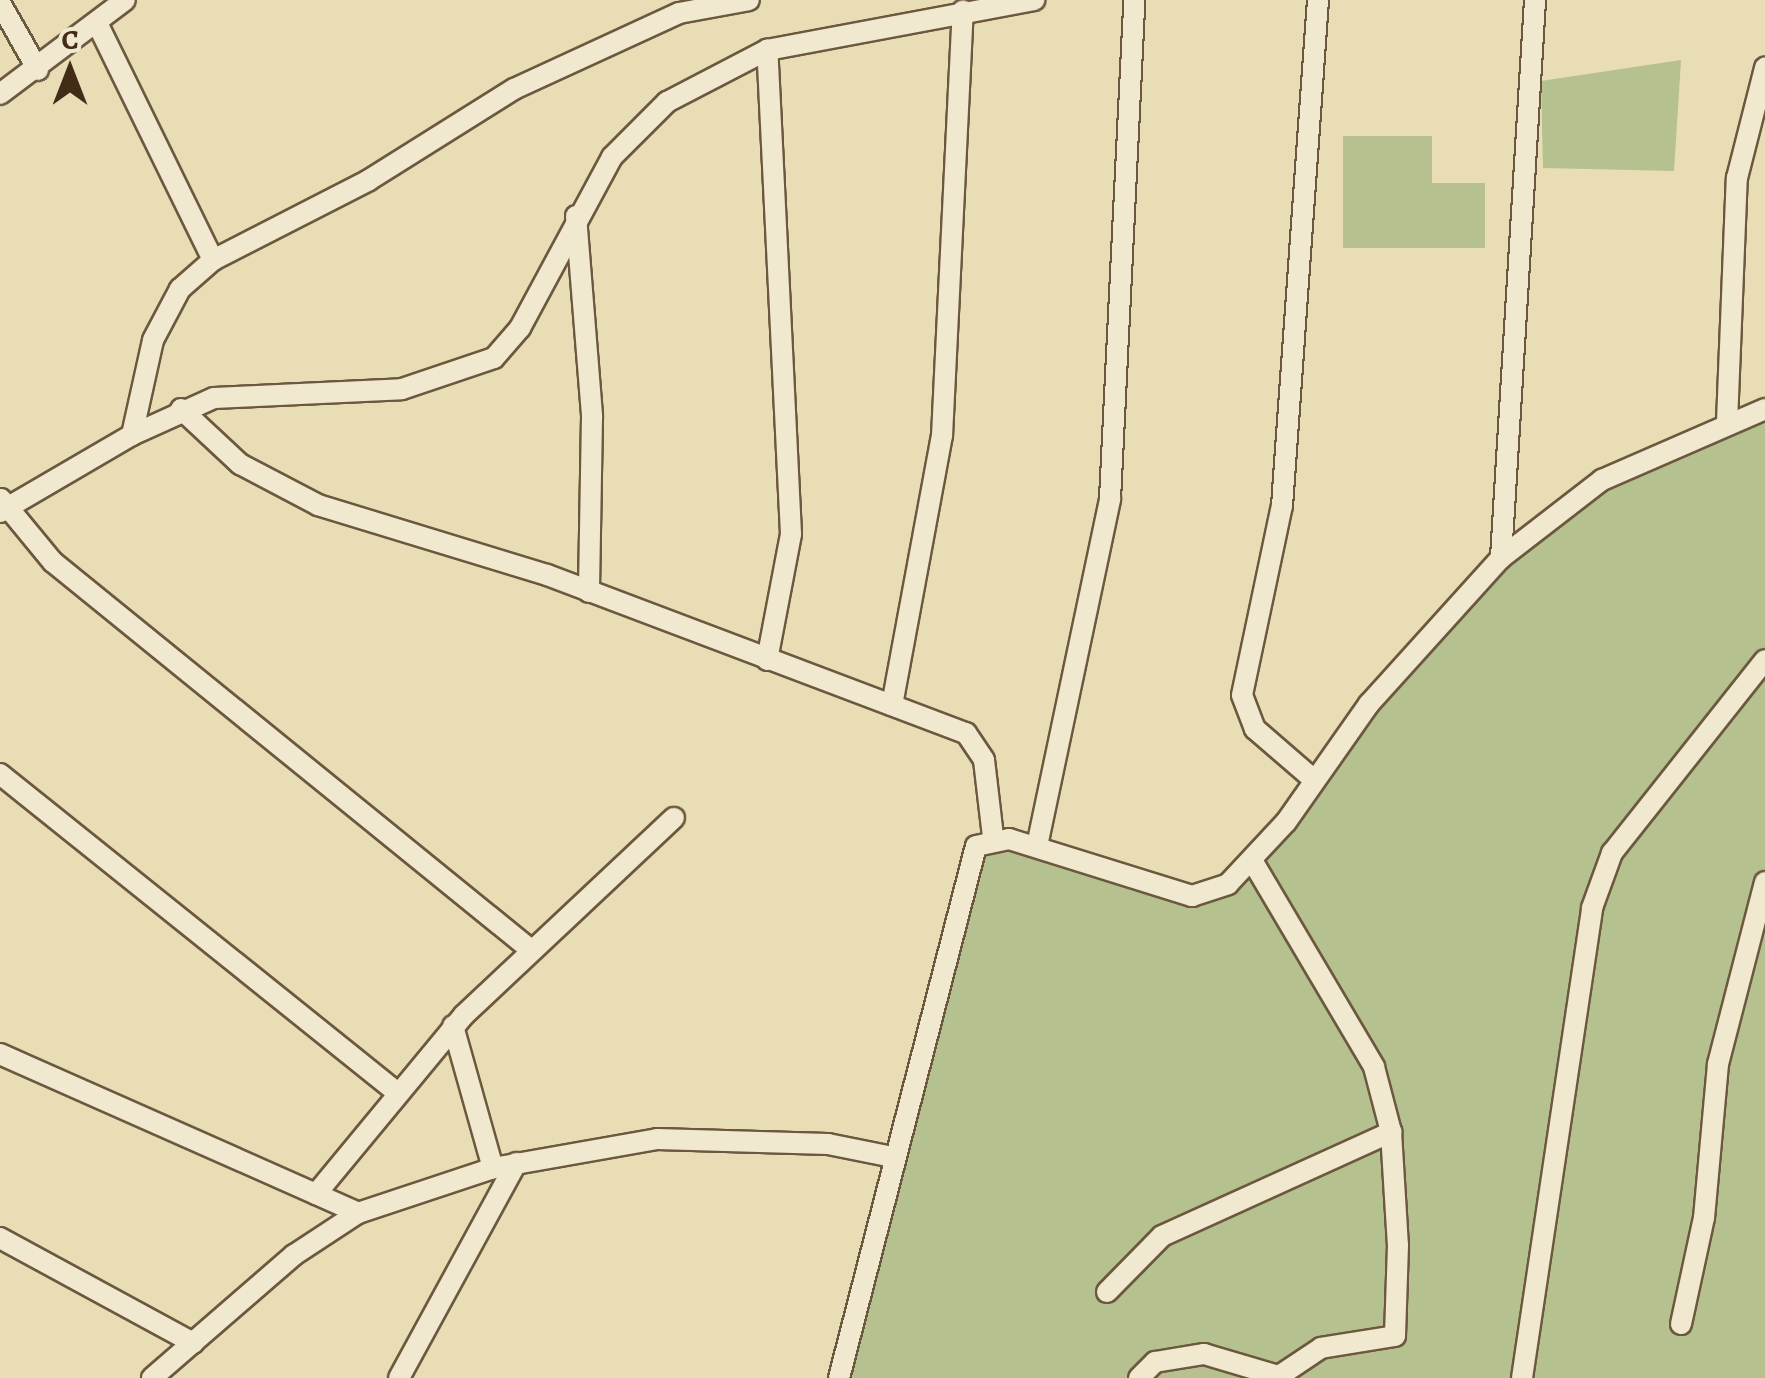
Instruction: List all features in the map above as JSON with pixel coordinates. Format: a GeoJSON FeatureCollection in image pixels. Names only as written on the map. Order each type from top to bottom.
{"type":"FeatureCollection","features":[{"type":"Feature","properties":{"kind":"street"},"geometry":{"type":"LineString","coordinates":[[0,94],[38,70],[125,0]]}},
{"type":"Feature","properties":{"kind":"street"},"geometry":{"type":"LineString","coordinates":[[132,434],[153,340],[180,290],[213,260],[369,180],[514,89],[668,9],[749,0]]}},
{"type":"Feature","properties":{"kind":"street"},"geometry":{"type":"LineString","coordinates":[[532,950],[53,562],[2,506],[182,409],[290,390],[402,389],[494,358],[520,328],[576,216],[612,157],[668,102],[767,50],[1034,0]]}},
{"type":"Feature","properties":{"kind":"street"},"geometry":{"type":"LineString","coordinates":[[1037,846],[1110,499],[1134,0]]}},
{"type":"Feature","properties":{"kind":"street"},"geometry":{"type":"LineString","coordinates":[[1313,779],[1255,730],[1242,696],[1282,506],[1318,0]]}},
{"type":"Feature","properties":{"kind":"street"},"geometry":{"type":"LineString","coordinates":[[1501,558],[1535,0]]}},
{"type":"Feature","properties":{"kind":"street"},"geometry":{"type":"LineString","coordinates":[[0,2],[38,70]]}},
{"type":"Feature","properties":{"kind":"street"},"geometry":{"type":"LineString","coordinates":[[892,704],[942,436],[963,11]]}},
{"type":"Feature","properties":{"kind":"street"},"geometry":{"type":"LineString","coordinates":[[96,23],[213,260]]}},
{"type":"Feature","properties":{"kind":"street"},"geometry":{"type":"LineString","coordinates":[[767,50],[791,534],[767,660]]}},
{"type":"Feature","properties":{"kind":"street"},"geometry":{"type":"LineString","coordinates":[[1727,422],[1736,194],[1747,114],[1765,68]]}},
{"type":"Feature","properties":{"kind":"street"},"geometry":{"type":"LineString","coordinates":[[576,216],[592,398],[589,592]]}},
{"type":"Feature","properties":{"kind":"street"},"geometry":{"type":"LineString","coordinates":[[182,409],[240,464],[318,505],[589,592],[892,704],[977,745],[992,837]]}},
{"type":"Feature","properties":{"kind":"street"},"geometry":{"type":"LineString","coordinates":[[839,1378],[966,872],[976,846],[992,837],[1037,846],[1192,896],[1253,862],[1313,779],[1501,558],[1602,480],[1727,422],[1765,409]]}},
{"type":"Feature","properties":{"kind":"street"},"geometry":{"type":"LineString","coordinates":[[1522,1378],[1592,908],[1612,853],[1765,660]]}},
{"type":"Feature","properties":{"kind":"street"},"geometry":{"type":"LineString","coordinates":[[0,774],[394,1090]]}},
{"type":"Feature","properties":{"kind":"street"},"geometry":{"type":"LineString","coordinates":[[316,1194],[394,1090],[453,1026],[674,818]]}},
{"type":"Feature","properties":{"kind":"street"},"geometry":{"type":"LineString","coordinates":[[1139,1378],[1155,1362],[1204,1354],[1284,1376],[1321,1348],[1395,1336],[1391,1132],[1374,1067],[1253,862]]}},
{"type":"Feature","properties":{"kind":"street"},"geometry":{"type":"LineString","coordinates":[[1680,1324],[1704,1218],[1718,1064],[1765,882]]}},
{"type":"Feature","properties":{"kind":"street"},"geometry":{"type":"LineString","coordinates":[[453,1026],[493,1168]]}},
{"type":"Feature","properties":{"kind":"street"},"geometry":{"type":"LineString","coordinates":[[0,1054],[358,1213]]}},
{"type":"Feature","properties":{"kind":"street"},"geometry":{"type":"LineString","coordinates":[[1107,1292],[1162,1236],[1391,1132]]}},
{"type":"Feature","properties":{"kind":"street"},"geometry":{"type":"LineString","coordinates":[[152,1378],[358,1213],[493,1168],[690,1138],[894,1157]]}},
{"type":"Feature","properties":{"kind":"street"},"geometry":{"type":"LineString","coordinates":[[399,1378],[516,1163]]}},
{"type":"Feature","properties":{"kind":"street"},"geometry":{"type":"LineString","coordinates":[[0,1238],[193,1342]]}},
{"type":"Feature","properties":{"kind":"green space"},"geometry":{"type":"Polygon","coordinates":[[[1681,60],[1674,171],[1543,168],[1541,81],[1681,60]]]}},
{"type":"Feature","properties":{"kind":"green space"},"geometry":{"type":"Polygon","coordinates":[[[1343,136],[1432,136],[1432,183],[1485,183],[1485,248],[1343,248],[1343,136]]]}},
{"type":"Feature","properties":{"kind":"green space"},"geometry":{"type":"Polygon","coordinates":[[[1765,411],[1765,1378],[844,1378],[968,873],[992,840],[1207,894],[1466,599],[1604,484],[1765,411]]]}}]}
